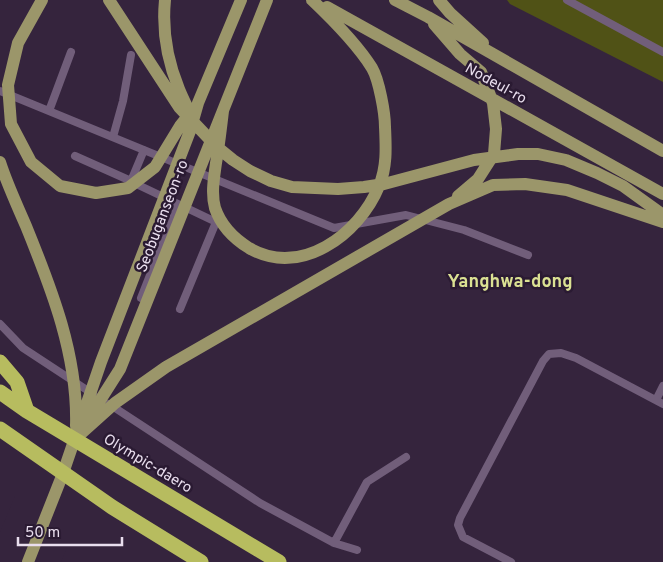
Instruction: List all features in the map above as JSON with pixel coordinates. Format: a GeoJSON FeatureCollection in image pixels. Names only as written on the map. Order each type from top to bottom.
{"type":"FeatureCollection","features":[{"type":"Feature","properties":{"kind":"highway"},"geometry":{"type":"LineString","coordinates":[[0,362],[17,382],[27,411]]}},
{"type":"Feature","properties":{"kind":"highway","name":"Olympic-daero"},"geometry":{"type":"LineString","coordinates":[[0,392],[27,411],[279,562]]}},
{"type":"Feature","properties":{"kind":"highway"},"geometry":{"type":"LineString","coordinates":[[0,430],[112,507],[201,562]]}},
{"type":"Feature","properties":{"kind":"main road"},"geometry":{"type":"LineString","coordinates":[[109,0],[179,107],[217,147],[233,160],[250,171],[272,181],[292,188],[338,189],[364,187],[384,184],[474,160],[518,154],[538,154],[566,160],[597,173],[623,186],[663,214]]}},
{"type":"Feature","properties":{"kind":"main road"},"geometry":{"type":"LineString","coordinates":[[165,0],[164,31],[166,48],[170,65],[193,120]]}},
{"type":"Feature","properties":{"kind":"main road","name":"Seobuganseon-ro"},"geometry":{"type":"LineString","coordinates":[[28,562],[76,438],[101,362],[190,130],[198,103],[241,0]]}},
{"type":"Feature","properties":{"kind":"main road"},"geometry":{"type":"LineString","coordinates":[[223,111],[214,178],[215,206],[230,234],[254,251],[268,256],[284,258],[301,257],[330,245],[355,223],[375,194],[383,175],[387,155],[385,114],[373,69],[338,25],[313,0]]}},
{"type":"Feature","properties":{"kind":"main road","name":"Nodeul-ro"},"geometry":{"type":"LineString","coordinates":[[313,0],[663,194]]}},
{"type":"Feature","properties":{"kind":"main road","name":"Nodeul-ro"},"geometry":{"type":"LineString","coordinates":[[395,0],[663,151]]}},
{"type":"Feature","properties":{"kind":"main road"},"geometry":{"type":"LineString","coordinates":[[439,0],[450,13],[502,60]]}},
{"type":"Feature","properties":{"kind":"main road"},"geometry":{"type":"LineString","coordinates":[[40,3],[18,42],[8,86],[11,124],[31,162],[60,186],[96,193],[128,188],[155,167],[180,126],[198,103]]}},
{"type":"Feature","properties":{"kind":"main road","name":"Seobuganseon-ro"},"geometry":{"type":"LineString","coordinates":[[76,438],[120,369],[202,159],[265,6]]}},
{"type":"Feature","properties":{"kind":"main road"},"geometry":{"type":"LineString","coordinates":[[428,17],[460,54],[481,72],[493,103],[496,129],[494,154],[478,179],[449,204]]}},
{"type":"Feature","properties":{"kind":"main road"},"geometry":{"type":"LineString","coordinates":[[0,162],[60,315],[77,408],[76,438]]}},
{"type":"Feature","properties":{"kind":"main road"},"geometry":{"type":"LineString","coordinates":[[76,438],[115,403],[166,367],[449,204],[493,186],[525,184],[567,190],[663,222]]}},
{"type":"Feature","properties":{"kind":"lane"},"geometry":{"type":"LineString","coordinates":[[567,0],[663,52]]}},
{"type":"Feature","properties":{"kind":"lane"},"geometry":{"type":"LineString","coordinates":[[49,111],[71,52]]}},
{"type":"Feature","properties":{"kind":"lane"},"geometry":{"type":"LineString","coordinates":[[113,137],[123,101],[131,55]]}},
{"type":"Feature","properties":{"kind":"lane"},"geometry":{"type":"LineString","coordinates":[[0,91],[334,228],[406,215],[464,230],[528,255]]}},
{"type":"Feature","properties":{"kind":"lane"},"geometry":{"type":"LineString","coordinates":[[131,181],[144,150]]}},
{"type":"Feature","properties":{"kind":"lane"},"geometry":{"type":"LineString","coordinates":[[75,156],[216,222],[180,309]]}},
{"type":"Feature","properties":{"kind":"lane"},"geometry":{"type":"LineString","coordinates":[[141,298],[178,204]]}},
{"type":"Feature","properties":{"kind":"lane"},"geometry":{"type":"LineString","coordinates":[[0,324],[23,348],[260,503],[334,543],[357,550]]}},
{"type":"Feature","properties":{"kind":"lane"},"geometry":{"type":"LineString","coordinates":[[511,562],[463,537],[458,525],[460,518],[549,354],[561,353],[576,358],[659,402],[663,386]]}},
{"type":"Feature","properties":{"kind":"lane"},"geometry":{"type":"LineString","coordinates":[[334,543],[367,482],[406,457]]}},
{"type":"Feature","properties":{"kind":"lane"},"geometry":{"type":"LineString","coordinates":[[492,562],[496,554]]}},
{"type":"Feature","properties":{"kind":"shaded area"},"geometry":{"type":"Polygon","coordinates":[[[507,0],[663,0],[663,82],[510,4],[507,0]]]}},
{"type":"Feature","properties":{"kind":"pier"},"geometry":{"type":"Polygon","coordinates":[[[15,496],[68,545],[61,562],[0,562],[0,532],[15,496]]]}},
{"type":"Feature","properties":{"kind":"district","name":"Yanghwa-dong"},"geometry":{"type":"Point","coordinates":[510,281]}}]}
